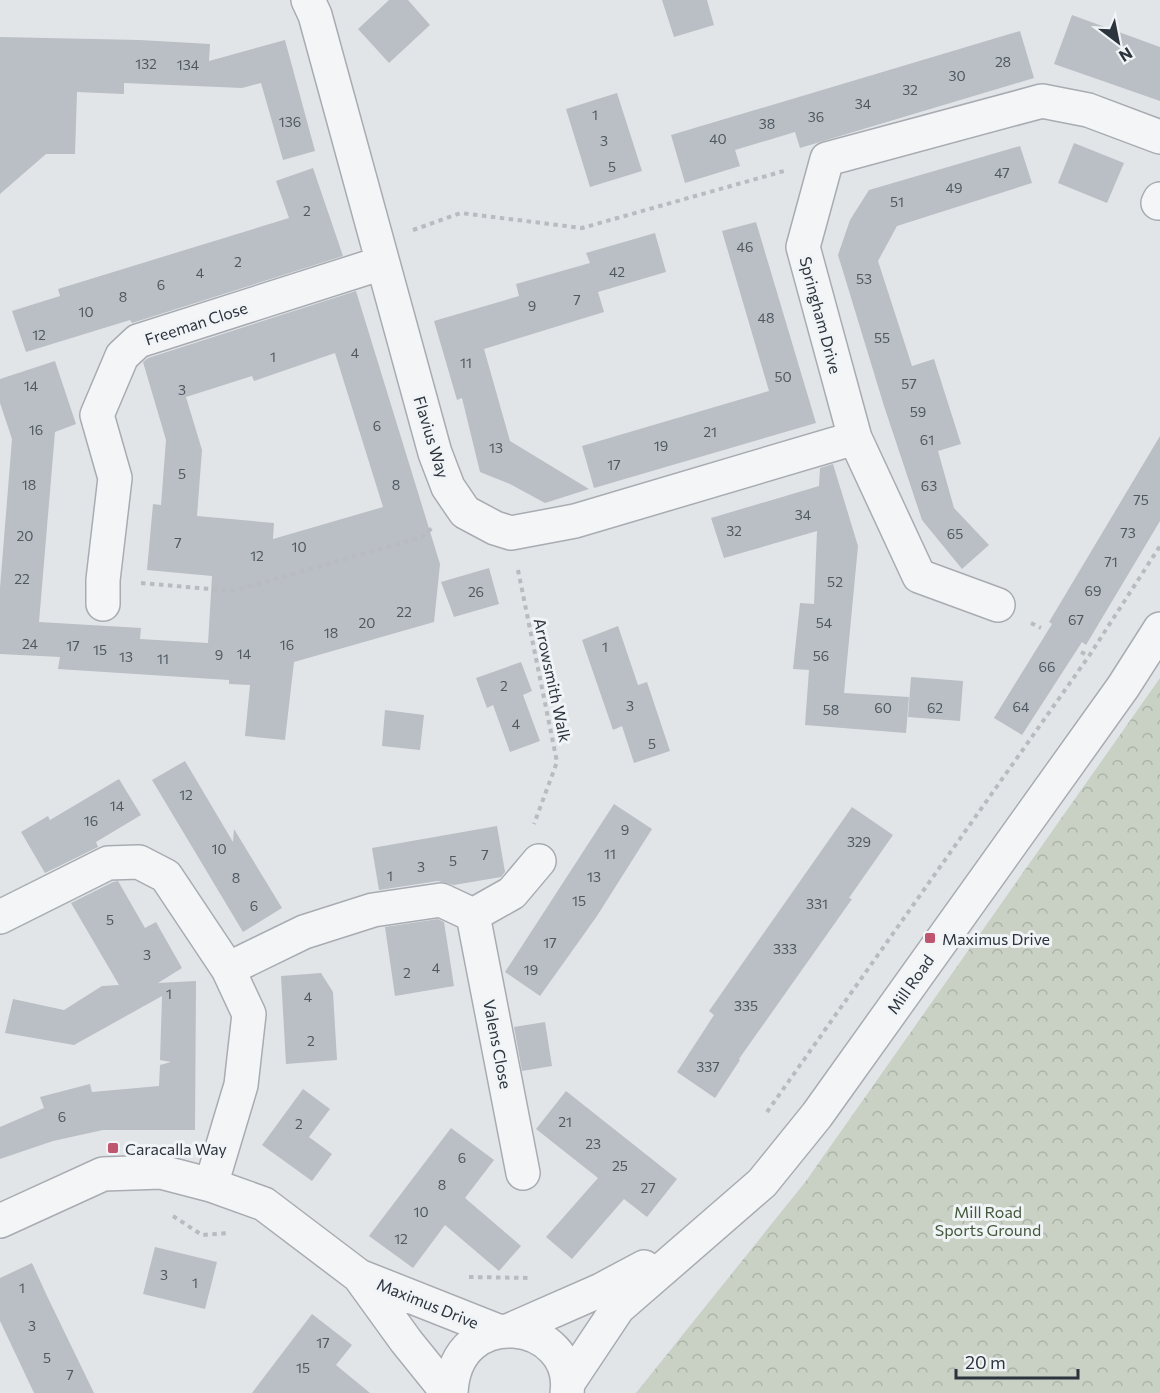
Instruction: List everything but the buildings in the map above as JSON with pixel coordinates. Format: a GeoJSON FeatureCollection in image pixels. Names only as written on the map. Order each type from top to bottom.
{"type":"FeatureCollection","features":[{"type":"Feature","properties":{"kind":"street","name":"Flavius Way"},"geometry":{"type":"LineString","coordinates":[[308,0],[315,15],[435,453],[448,487],[465,512],[495,528],[511,533]]}},
{"type":"Feature","properties":{"kind":"street"},"geometry":{"type":"LineString","coordinates":[[826,159],[1042,101],[1088,110],[1160,136]]}},
{"type":"Feature","properties":{"kind":"street","name":"Springham Drive"},"geometry":{"type":"LineString","coordinates":[[826,159],[802,247],[855,438],[919,576],[998,605]]}},
{"type":"Feature","properties":{"kind":"street","name":"Freeman Close"},"geometry":{"type":"LineString","coordinates":[[103,592],[115,478],[97,415],[122,356],[138,341],[380,253]]}},
{"type":"Feature","properties":{"kind":"street"},"geometry":{"type":"LineString","coordinates":[[511,533],[575,521],[855,438]]}},
{"type":"Feature","properties":{"kind":"street","name":"Mill Road"},"geometry":{"type":"LineString","coordinates":[[568,1388],[618,1308],[762,1183],[817,1115],[1123,687],[1160,628]]}},
{"type":"Feature","properties":{"kind":"street"},"geometry":{"type":"LineString","coordinates":[[228,969],[304,933],[373,910],[441,900],[473,915],[512,893],[539,861]]}},
{"type":"Feature","properties":{"kind":"street"},"geometry":{"type":"LineString","coordinates":[[0,917],[108,862],[139,862],[166,876],[228,969],[249,1014],[241,1085],[211,1185]]}},
{"type":"Feature","properties":{"kind":"street","name":"Valens Close"},"geometry":{"type":"LineString","coordinates":[[473,915],[523,1173]]}},
{"type":"Feature","properties":{"kind":"street","name":"Maximus Drive"},"geometry":{"type":"LineString","coordinates":[[0,1221],[104,1174],[161,1172],[211,1185],[264,1204],[358,1276],[504,1331],[530,1333],[555,1351],[565,1369],[568,1388]]}},
{"type":"Feature","properties":{"kind":"street","name":"Mill Road"},"geometry":{"type":"LineString","coordinates":[[449,1393],[452,1376],[460,1357],[474,1342],[601,1290],[702,1235]]}},
{"type":"Feature","properties":{"kind":"street","name":"Maximus Drive"},"geometry":{"type":"LineString","coordinates":[[358,1276],[406,1341],[449,1393]]}},
{"type":"Feature","properties":{"kind":"path"},"geometry":{"type":"LineString","coordinates":[[380,253],[461,213],[582,228],[826,159]]}},
{"type":"Feature","properties":{"kind":"path"},"geometry":{"type":"LineString","coordinates":[[103,592],[233,591],[422,537],[459,504]]}},
{"type":"Feature","properties":{"kind":"path","name":"Arrowsmith Walk"},"geometry":{"type":"LineString","coordinates":[[511,533],[557,762],[530,835],[539,861]]}},
{"type":"Feature","properties":{"kind":"path"},"geometry":{"type":"LineString","coordinates":[[766,1114],[1089,656],[1160,546]]}},
{"type":"Feature","properties":{"kind":"path"},"geometry":{"type":"LineString","coordinates":[[1081,652],[1089,656]]}},
{"type":"Feature","properties":{"kind":"path"},"geometry":{"type":"LineString","coordinates":[[163,1213],[173,1215],[202,1235],[236,1232]]}},
{"type":"Feature","properties":{"kind":"path"},"geometry":{"type":"LineString","coordinates":[[436,1307],[455,1277],[505,1279],[538,1277]]}},
{"type":"Feature","properties":{"kind":"green space","name":"Mill Road Sports Ground"},"geometry":{"type":"Polygon","coordinates":[[[1160,678],[1160,1393],[636,1393],[806,1181],[1160,678]]]}},
{"type":"Feature","properties":{"kind":"place","name":"Maximus Drive"},"geometry":{"type":"Point","coordinates":[930,938]}},
{"type":"Feature","properties":{"kind":"place","name":"Caracalla Way"},"geometry":{"type":"Point","coordinates":[113,1148]}}]}
